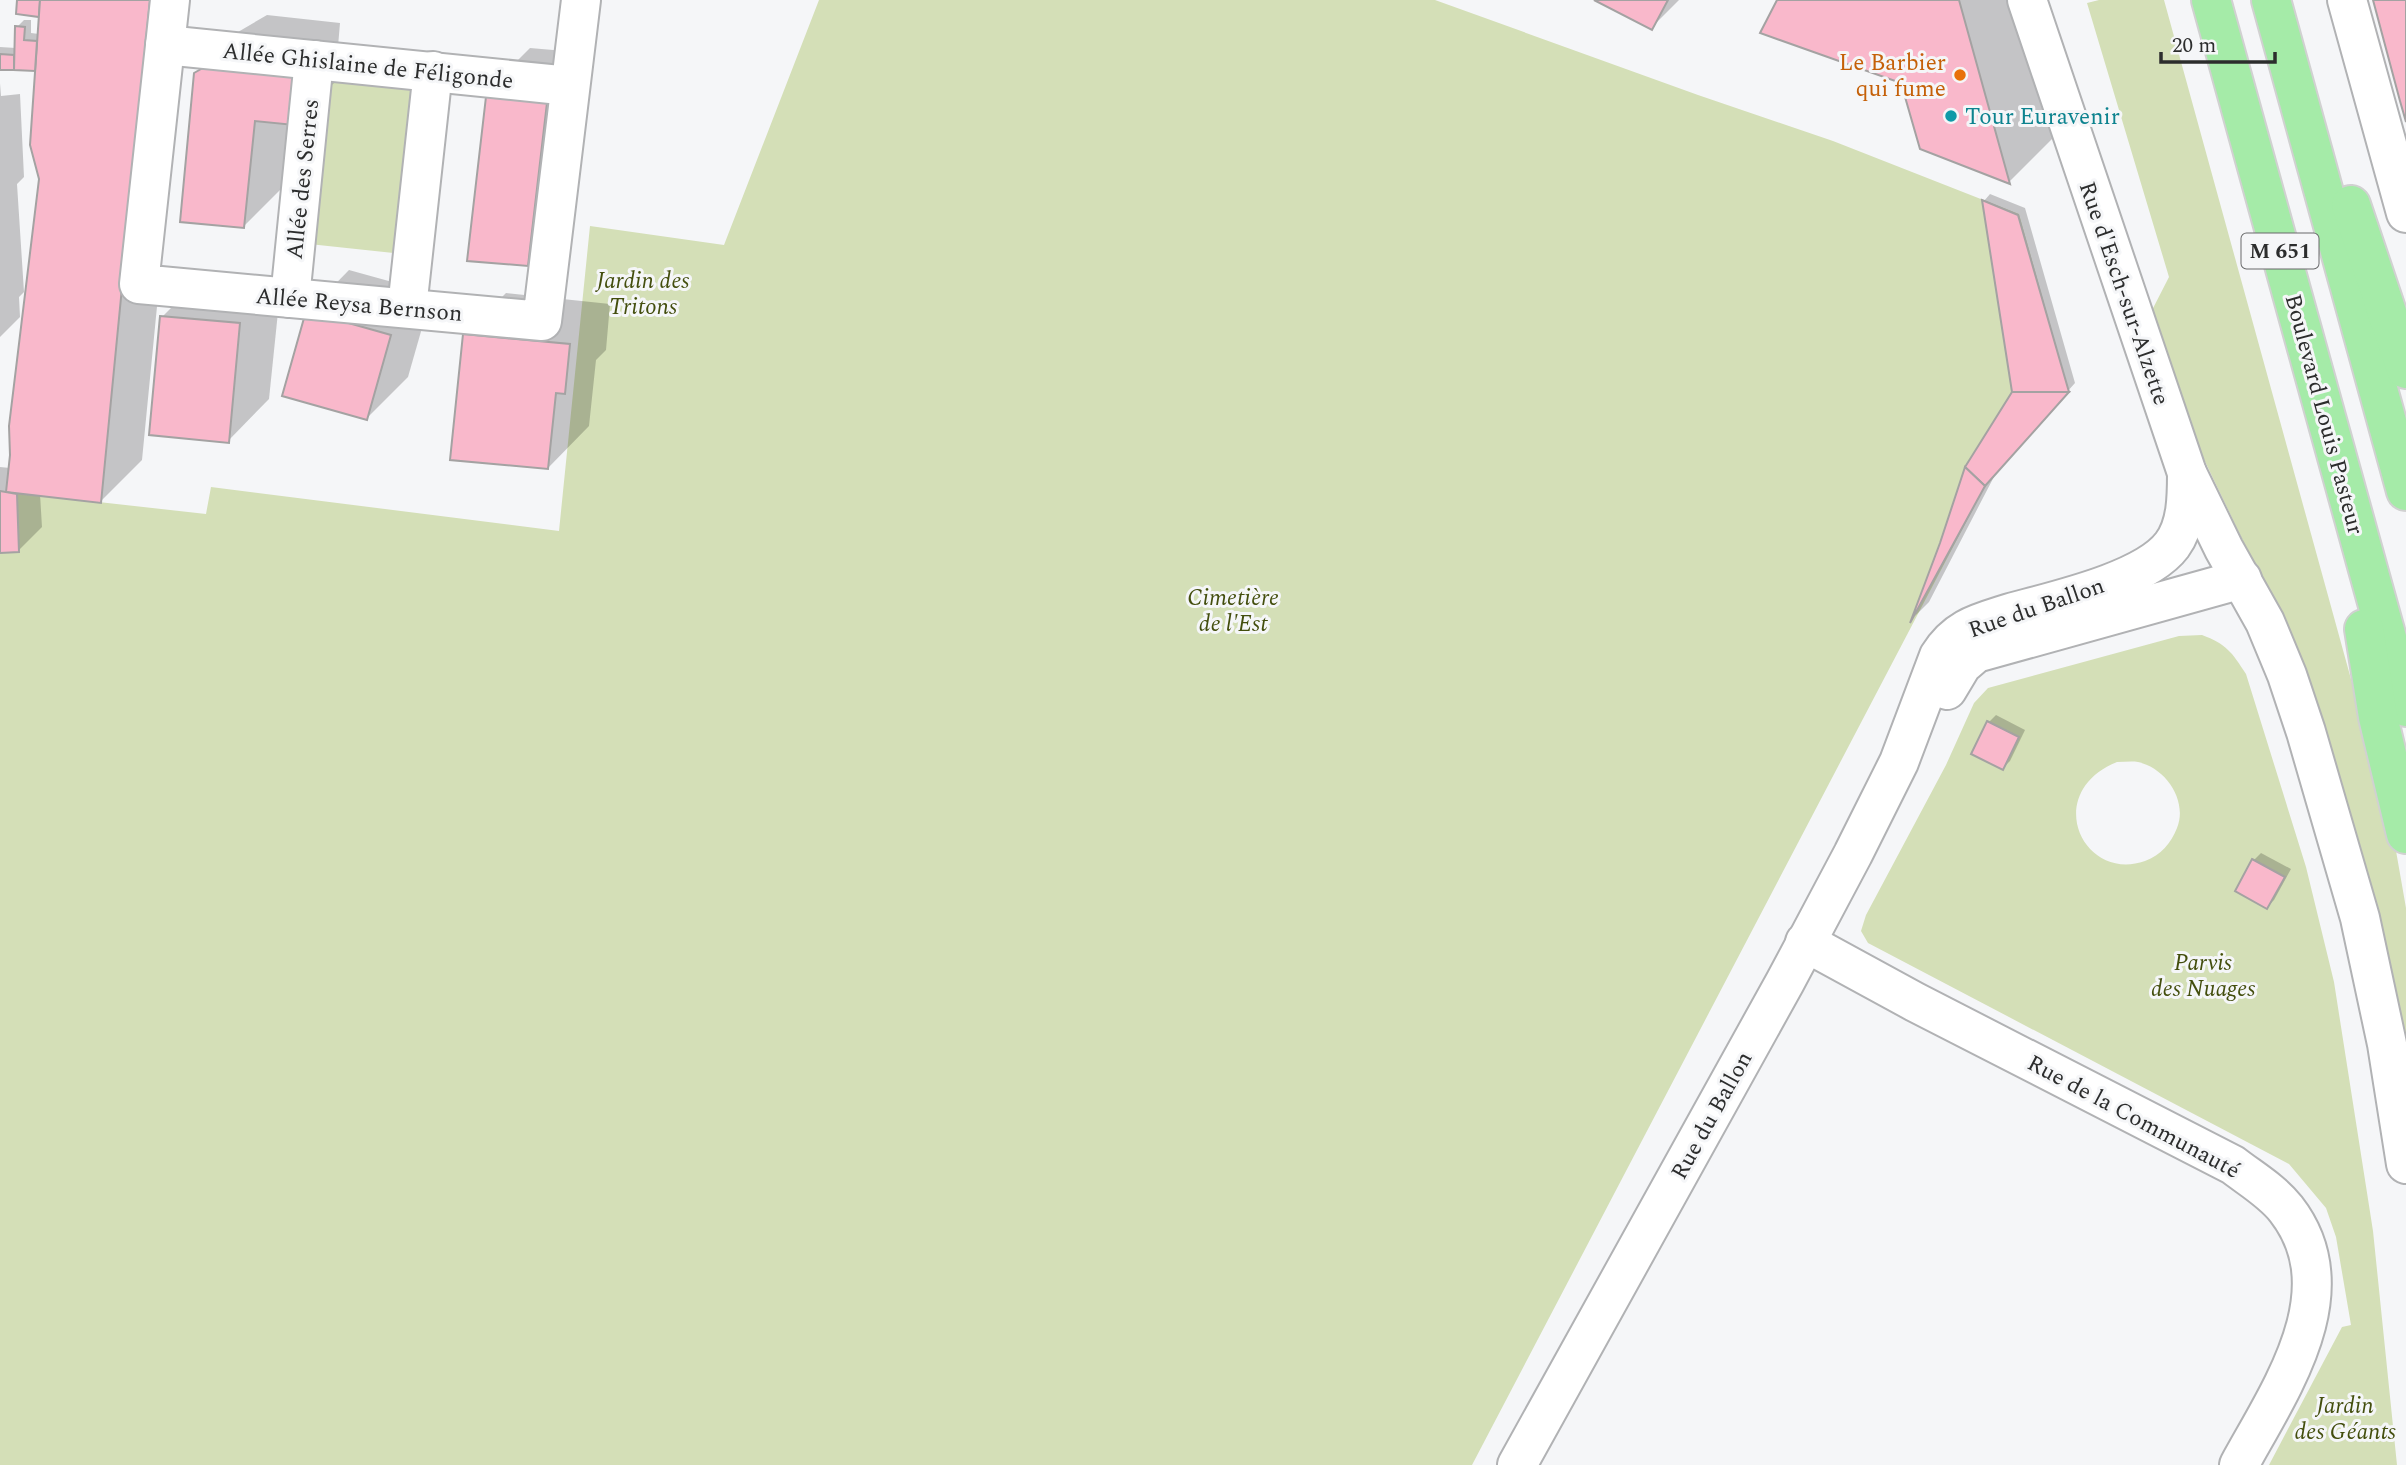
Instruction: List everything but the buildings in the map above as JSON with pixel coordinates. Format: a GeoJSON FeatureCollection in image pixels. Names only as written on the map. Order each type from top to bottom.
{"type":"FeatureCollection","features":[{"type":"Feature","properties":{"kind":"highway","name":"Boulevard Louis Pasteur"},"geometry":{"type":"LineString","coordinates":[[2211,0],[2406,707]]}},
{"type":"Feature","properties":{"kind":"highway"},"geometry":{"type":"LineString","coordinates":[[2272,0],[2350,201],[2406,369]]}},
{"type":"Feature","properties":{"kind":"highway","name":"M 651"},"geometry":{"type":"LineString","coordinates":[[2272,0],[2406,491]]}},
{"type":"Feature","properties":{"kind":"highway"},"geometry":{"type":"LineString","coordinates":[[2349,502],[2371,683],[2406,834]]}},
{"type":"Feature","properties":{"kind":"street","name":"Allée Reysa Bernson"},"geometry":{"type":"LineString","coordinates":[[170,0],[139,284],[542,321],[581,0]]}},
{"type":"Feature","properties":{"kind":"street","name":"Rue d'Esch-sur-Alzette"},"geometry":{"type":"LineString","coordinates":[[2026,0],[2187,473],[2242,579]]}},
{"type":"Feature","properties":{"kind":"street"},"geometry":{"type":"LineString","coordinates":[[2347,0],[2383,86],[2406,213]]}},
{"type":"Feature","properties":{"kind":"street","name":"Allée Ghislaine de Féligonde"},"geometry":{"type":"LineString","coordinates":[[165,45],[570,86]]}},
{"type":"Feature","properties":{"kind":"street","name":"Allée des Serres"},"geometry":{"type":"LineString","coordinates":[[290,298],[314,60]]}},
{"type":"Feature","properties":{"kind":"street"},"geometry":{"type":"LineString","coordinates":[[407,308],[433,71]]}},
{"type":"Feature","properties":{"kind":"street","name":"Rue du Ballon"},"geometry":{"type":"LineString","coordinates":[[1517,1465],[1786,982],[1899,762],[1939,656],[1949,640],[1983,621],[2105,584],[2161,558],[2173,544],[2181,526],[2187,503],[2187,473]]}},
{"type":"Feature","properties":{"kind":"street","name":"Rue du Ballon"},"geometry":{"type":"LineString","coordinates":[[1899,762],[1962,665],[1976,653],[2242,579]]}},
{"type":"Feature","properties":{"kind":"street"},"geometry":{"type":"LineString","coordinates":[[2242,579],[2265,622],[2287,675],[2324,787],[2360,918],[2376,990],[2406,1164]]}},
{"type":"Feature","properties":{"kind":"street","name":"Rue de la Communauté"},"geometry":{"type":"LineString","coordinates":[[1805,942],[1915,1002],[2232,1165],[2266,1189],[2286,1210],[2310,1258],[2313,1287],[2309,1315],[2301,1346],[2239,1465]]}},
{"type":"Feature","properties":{"kind":"green space","name":"Cimetière de l'Est"},"geometry":{"type":"Polygon","coordinates":[[[819,0],[1435,0],[1833,141],[2019,214],[2069,392],[1985,486],[1472,1465],[0,1465],[0,491],[206,514],[211,487],[559,531],[590,226],[724,245],[819,0]]]}},
{"type":"Feature","properties":{"kind":"green space"},"geometry":{"type":"Polygon","coordinates":[[[2099,0],[2164,0],[2392,828],[2406,908],[2406,1059],[2370,893],[2311,683],[2199,449],[2148,318],[2169,277],[2087,3],[2099,0]]]}},
{"type":"Feature","properties":{"kind":"green space"},"geometry":{"type":"Polygon","coordinates":[[[299,64],[447,79],[431,257],[281,241],[299,64]]]}},
{"type":"Feature","properties":{"kind":"green space","name":"Parvis des Nuages"},"geometry":{"type":"Polygon","coordinates":[[[2202,635],[2223,645],[2246,674],[2306,867],[2334,982],[2373,1231],[2397,1465],[2269,1465],[2342,1327],[2351,1325],[2336,1237],[2326,1208],[2289,1164],[1868,943],[1861,931],[1866,915],[1946,765],[1974,703],[1988,688],[2179,636],[2202,635]],[[2117,762],[2094,776],[2081,794],[2076,813],[2079,831],[2089,848],[2104,859],[2123,864],[2145,861],[2165,848],[2172,839],[2180,818],[2177,797],[2166,778],[2148,765],[2117,762]]]}},
{"type":"Feature","properties":{"kind":"place","name":"Le Barbier qui fume"},"geometry":{"type":"Point","coordinates":[1960,75]}},
{"type":"Feature","properties":{"kind":"place","name":"Tour Euravenir"},"geometry":{"type":"Point","coordinates":[1951,116]}},
{"type":"Feature","properties":{"kind":"park label","name":"Jardin des Tritons"},"geometry":{"type":"Point","coordinates":[643,293]}},
{"type":"Feature","properties":{"kind":"park label","name":"Jardin des Géants"},"geometry":{"type":"Point","coordinates":[2345,1418]}}]}
